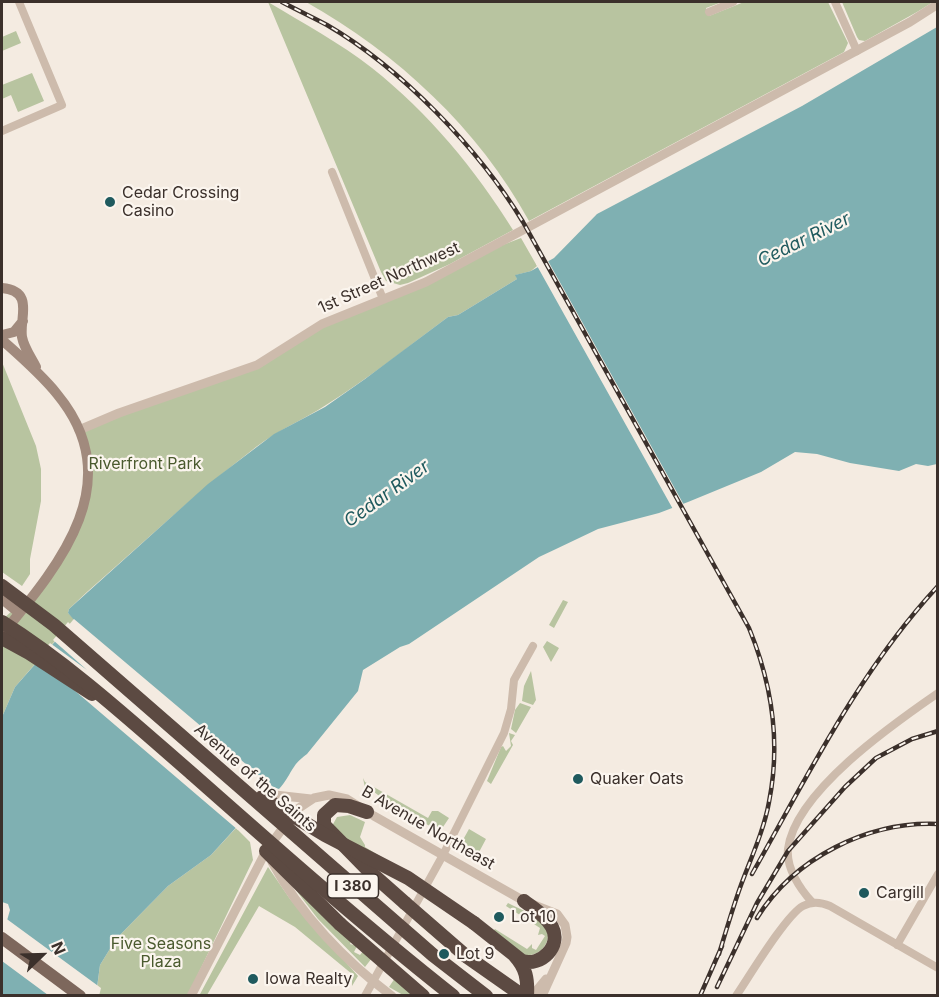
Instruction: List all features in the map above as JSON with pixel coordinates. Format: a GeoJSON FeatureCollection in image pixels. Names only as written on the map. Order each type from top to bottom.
{"type":"FeatureCollection","features":[{"type":"Feature","properties":{"kind":"highway","name":"Avenue of the Saints"},"geometry":{"type":"LineString","coordinates":[[2,586],[54,625],[433,955],[486,996]]}},
{"type":"Feature","properties":{"kind":"highway","name":"I 380"},"geometry":{"type":"LineString","coordinates":[[2,622],[69,669],[127,717],[332,895],[453,996]]}},
{"type":"Feature","properties":{"kind":"highway"},"geometry":{"type":"LineString","coordinates":[[2,636],[127,717]]}},
{"type":"Feature","properties":{"kind":"highway"},"geometry":{"type":"LineString","coordinates":[[223,772],[304,824],[408,878],[474,923],[522,965],[527,975],[525,996],[466,956],[370,872],[327,830],[323,820],[328,810],[335,805],[349,806],[366,812]]}},
{"type":"Feature","properties":{"kind":"highway"},"geometry":{"type":"LineString","coordinates":[[293,813],[370,872]]}},
{"type":"Feature","properties":{"kind":"highway"},"geometry":{"type":"LineString","coordinates":[[266,851],[340,924],[423,996]]}},
{"type":"Feature","properties":{"kind":"highway"},"geometry":{"type":"LineString","coordinates":[[514,956],[529,963],[535,962],[546,955],[554,943],[550,924],[524,901]]}},
{"type":"Feature","properties":{"kind":"main road"},"geometry":{"type":"LineString","coordinates":[[2,280],[7,289],[21,298],[24,305],[22,333],[24,343],[42,378]]}},
{"type":"Feature","properties":{"kind":"main road"},"geometry":{"type":"LineString","coordinates":[[2,636],[66,548],[79,523],[86,502],[89,476],[86,450],[79,430],[58,395],[2,338],[14,332],[23,321]]}},
{"type":"Feature","properties":{"kind":"main road"},"geometry":{"type":"LineString","coordinates":[[2,599],[19,613]]}},
{"type":"Feature","properties":{"kind":"main road"},"geometry":{"type":"LineString","coordinates":[[2,938],[80,996]]}},
{"type":"Feature","properties":{"kind":"street"},"geometry":{"type":"LineString","coordinates":[[2,131],[62,105],[19,2]]}},
{"type":"Feature","properties":{"kind":"street"},"geometry":{"type":"LineString","coordinates":[[709,12],[733,2]]}},
{"type":"Feature","properties":{"kind":"street"},"geometry":{"type":"LineString","coordinates":[[835,2],[857,51]]}},
{"type":"Feature","properties":{"kind":"street","name":"1st Street Northwest"},"geometry":{"type":"LineString","coordinates":[[79,430],[118,412],[257,364],[322,324],[437,276],[857,51],[938,4]]}},
{"type":"Feature","properties":{"kind":"street"},"geometry":{"type":"LineString","coordinates":[[332,172],[384,299]]}},
{"type":"Feature","properties":{"kind":"street"},"geometry":{"type":"LineString","coordinates":[[365,996],[443,855],[504,733],[511,709],[514,680],[533,646]]}},
{"type":"Feature","properties":{"kind":"street"},"geometry":{"type":"LineString","coordinates":[[812,902],[796,880],[788,851],[799,818],[851,759],[893,724],[938,693]]}},
{"type":"Feature","properties":{"kind":"street","name":"B Avenue Northeast"},"geometry":{"type":"LineString","coordinates":[[266,794],[291,798],[341,796],[524,901],[557,914],[565,925],[567,937],[551,973]]}},
{"type":"Feature","properties":{"kind":"street"},"geometry":{"type":"LineString","coordinates":[[191,996],[266,851],[293,813],[314,798]]}},
{"type":"Feature","properties":{"kind":"street"},"geometry":{"type":"LineString","coordinates":[[266,851],[283,880],[311,918],[339,949],[392,996]]}},
{"type":"Feature","properties":{"kind":"street"},"geometry":{"type":"LineString","coordinates":[[897,945],[938,874]]}},
{"type":"Feature","properties":{"kind":"street"},"geometry":{"type":"LineString","coordinates":[[736,996],[790,918],[801,906],[812,902],[830,906],[938,968]]}},
{"type":"Feature","properties":{"kind":"street"},"geometry":{"type":"LineString","coordinates":[[532,996],[551,973]]}},
{"type":"Feature","properties":{"kind":"street"},"geometry":{"type":"LineString","coordinates":[[542,996],[551,973]]}},
{"type":"Feature","properties":{"kind":"green space"},"geometry":{"type":"Polygon","coordinates":[[[268,2],[360,59],[393,85],[450,143],[483,185],[513,230],[450,264],[408,283],[400,285],[386,281],[268,2]]]}},
{"type":"Feature","properties":{"kind":"green space"},"geometry":{"type":"Polygon","coordinates":[[[306,2],[722,2],[706,8],[709,16],[744,2],[828,2],[848,43],[844,52],[529,221],[509,187],[486,155],[433,96],[372,45],[306,2]]]}},
{"type":"Feature","properties":{"kind":"green space"},"geometry":{"type":"Polygon","coordinates":[[[842,2],[933,2],[865,41],[857,37],[842,2]]]}},
{"type":"Feature","properties":{"kind":"green space"},"geometry":{"type":"Polygon","coordinates":[[[16,31],[21,43],[2,51],[2,37],[16,31]]]}},
{"type":"Feature","properties":{"kind":"green space"},"geometry":{"type":"Polygon","coordinates":[[[32,73],[44,101],[18,112],[11,95],[2,99],[2,85],[32,73]]]}},
{"type":"Feature","properties":{"kind":"green space","name":"Riverfront Park"},"geometry":{"type":"Polygon","coordinates":[[[521,238],[537,266],[531,271],[516,275],[517,279],[458,315],[448,317],[342,395],[264,441],[191,500],[87,592],[69,609],[68,613],[74,619],[15,687],[2,717],[2,620],[38,587],[66,548],[89,476],[79,430],[236,373],[321,325],[479,254],[521,238]]]}},
{"type":"Feature","properties":{"kind":"green space"},"geometry":{"type":"Polygon","coordinates":[[[2,362],[36,446],[41,469],[41,501],[30,559],[30,574],[22,586],[2,572],[2,362]]]}},
{"type":"Feature","properties":{"kind":"green space"},"geometry":{"type":"Polygon","coordinates":[[[563,600],[568,602],[554,628],[549,625],[563,600]]]}},
{"type":"Feature","properties":{"kind":"green space"},"geometry":{"type":"Polygon","coordinates":[[[547,641],[559,648],[551,662],[543,647],[547,641]]]}},
{"type":"Feature","properties":{"kind":"green space"},"geometry":{"type":"Polygon","coordinates":[[[531,671],[536,700],[533,705],[522,701],[524,686],[531,671]]]}},
{"type":"Feature","properties":{"kind":"green space"},"geometry":{"type":"Polygon","coordinates":[[[520,703],[531,707],[516,733],[511,729],[515,710],[520,703]]]}},
{"type":"Feature","properties":{"kind":"green space"},"geometry":{"type":"Polygon","coordinates":[[[509,733],[515,735],[511,741],[513,745],[491,784],[487,781],[501,747],[503,746],[506,751],[511,746],[509,733]]]}},
{"type":"Feature","properties":{"kind":"green space"},"geometry":{"type":"Polygon","coordinates":[[[363,778],[365,782],[428,818],[432,811],[438,811],[449,818],[438,830],[396,809],[369,788],[365,788],[363,778]]]}},
{"type":"Feature","properties":{"kind":"green space"},"geometry":{"type":"Polygon","coordinates":[[[350,815],[365,822],[360,837],[365,847],[395,865],[346,841],[332,826],[337,817],[350,815]]]}},
{"type":"Feature","properties":{"kind":"green space","name":"Five Seasons Plaza"},"geometry":{"type":"Polygon","coordinates":[[[236,828],[250,842],[253,860],[188,995],[96,996],[100,965],[116,939],[168,886],[211,855],[236,828]]]}},
{"type":"Feature","properties":{"kind":"green space"},"geometry":{"type":"Polygon","coordinates":[[[469,829],[486,839],[478,854],[464,845],[464,838],[469,829]]]}},
{"type":"Feature","properties":{"kind":"green space"},"geometry":{"type":"Polygon","coordinates":[[[268,867],[290,899],[358,976],[352,986],[352,974],[295,927],[259,906],[207,995],[199,996],[268,867]]]}},
{"type":"Feature","properties":{"kind":"green space"},"geometry":{"type":"Polygon","coordinates":[[[298,888],[352,940],[350,944],[357,946],[354,952],[360,955],[364,950],[372,958],[365,967],[318,919],[295,889],[298,888]]]}},
{"type":"Feature","properties":{"kind":"green space"},"geometry":{"type":"Polygon","coordinates":[[[508,903],[541,921],[546,927],[548,939],[537,953],[524,955],[493,931],[495,929],[527,949],[532,944],[532,948],[536,950],[545,936],[538,935],[540,928],[506,906],[508,903]]]}},
{"type":"Feature","properties":{"kind":"green space"},"geometry":{"type":"Polygon","coordinates":[[[395,978],[416,995],[403,995],[389,987],[395,978]]]}},
{"type":"Feature","properties":{"kind":"water","name":"Cedar River"},"geometry":{"type":"Polygon","coordinates":[[[937,27],[937,464],[928,466],[916,464],[899,471],[850,463],[817,454],[795,452],[761,472],[688,502],[659,513],[598,529],[539,557],[409,644],[400,647],[363,670],[358,691],[307,754],[297,763],[279,789],[273,787],[211,855],[168,886],[116,939],[100,965],[96,995],[2,995],[2,938],[10,910],[8,904],[2,902],[2,717],[15,687],[74,620],[68,613],[69,609],[208,484],[274,434],[325,407],[448,317],[458,315],[517,279],[515,275],[531,271],[554,258],[597,214],[802,106],[937,27]]]}},
{"type":"Feature","properties":{"kind":"pier"},"geometry":{"type":"Polygon","coordinates":[[[547,259],[684,505],[676,510],[674,511],[536,264],[547,259]]]}},
{"type":"Feature","properties":{"kind":"pier"},"geometry":{"type":"Polygon","coordinates":[[[74,619],[273,787],[267,793],[270,795],[238,830],[74,690],[34,661],[50,643],[87,670],[53,640],[68,622],[70,624],[74,619]]]}},
{"type":"Feature","properties":{"kind":"pier"},"geometry":{"type":"Polygon","coordinates":[[[4,917],[101,988],[99,996],[48,995],[2,961],[4,917]]]}},
{"type":"Feature","properties":{"kind":"railway"},"geometry":{"type":"LineString","coordinates":[[282,2],[327,25],[355,43],[410,87],[461,139],[505,194],[523,222],[749,628],[769,692],[774,735],[773,780],[764,823],[738,893],[719,954]]}},
{"type":"Feature","properties":{"kind":"railway"},"geometry":{"type":"LineString","coordinates":[[752,874],[837,724],[860,688],[910,618],[938,586]]}},
{"type":"Feature","properties":{"kind":"railway"},"geometry":{"type":"LineString","coordinates":[[717,987],[757,903],[788,851],[845,787],[876,758],[912,739],[938,731]]}},
{"type":"Feature","properties":{"kind":"railway"},"geometry":{"type":"LineString","coordinates":[[757,918],[791,878],[812,861],[835,847],[885,829],[938,824]]}},
{"type":"Feature","properties":{"kind":"railway"},"geometry":{"type":"LineString","coordinates":[[700,996],[722,946]]}},
{"type":"Feature","properties":{"kind":"place","name":"Cedar Crossing Casino"},"geometry":{"type":"Point","coordinates":[110,202]}},
{"type":"Feature","properties":{"kind":"place","name":"Quaker Oats"},"geometry":{"type":"Point","coordinates":[578,779]}},
{"type":"Feature","properties":{"kind":"place","name":"Cargill"},"geometry":{"type":"Point","coordinates":[864,893]}},
{"type":"Feature","properties":{"kind":"place","name":"Lot 10"},"geometry":{"type":"Point","coordinates":[499,917]}},
{"type":"Feature","properties":{"kind":"place","name":"Lot 9"},"geometry":{"type":"Point","coordinates":[444,954]}},
{"type":"Feature","properties":{"kind":"place","name":"Iowa Realty"},"geometry":{"type":"Point","coordinates":[253,979]}}]}
